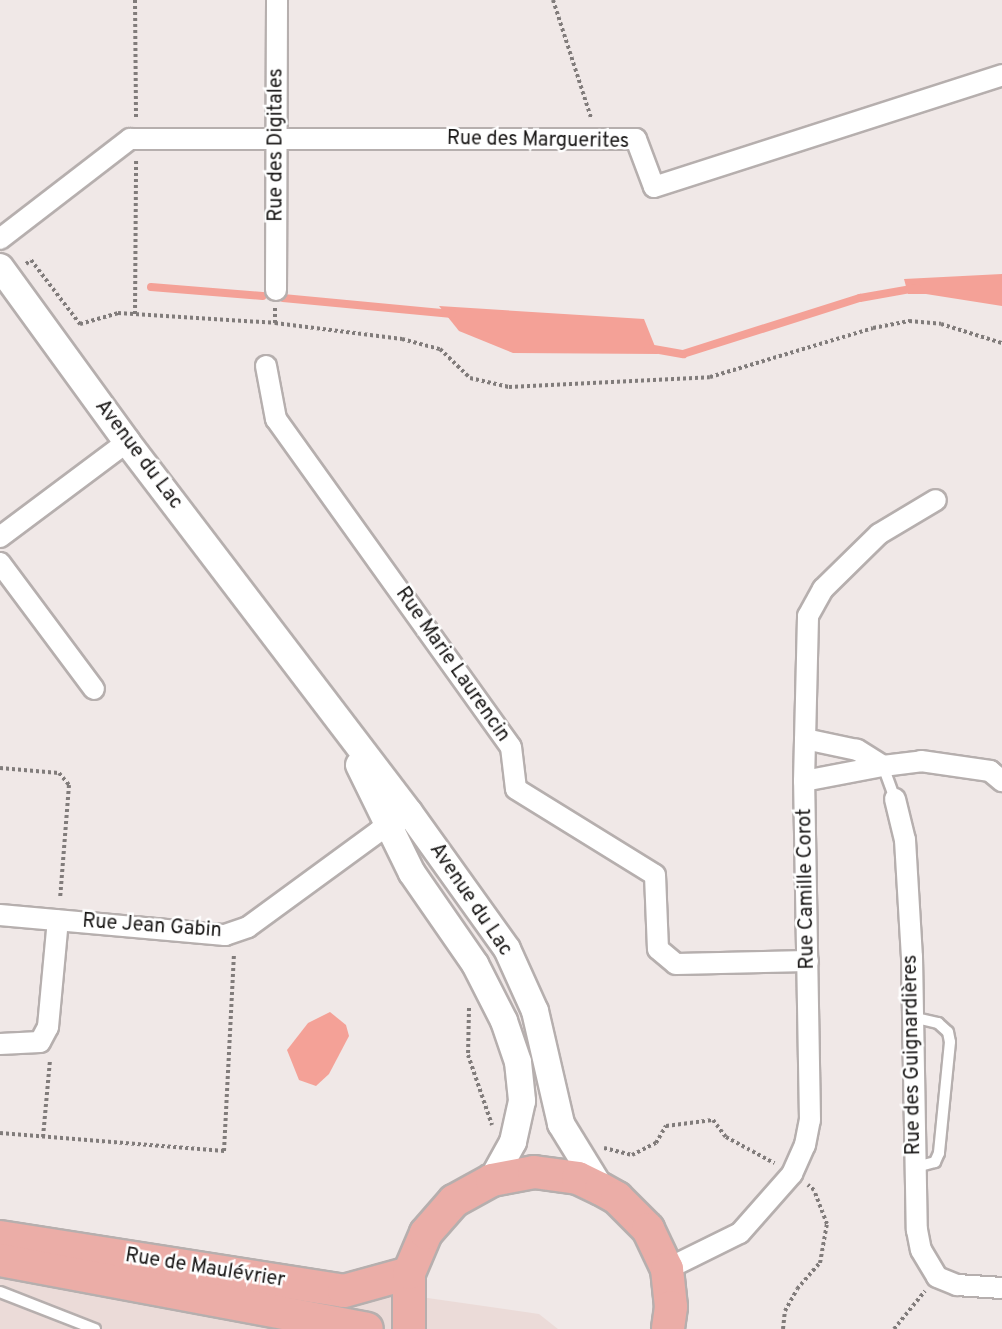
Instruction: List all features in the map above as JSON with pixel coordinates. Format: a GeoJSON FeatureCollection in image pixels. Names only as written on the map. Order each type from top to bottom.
{"type":"FeatureCollection","features":[{"type":"Feature","properties":{"kind":"main road"},"geometry":{"type":"LineString","coordinates":[[409,1329],[409,1273],[426,1233],[454,1201],[492,1180],[534,1172],[578,1178],[601,1189],[617,1198],[648,1229],[667,1269],[671,1307],[668,1329]]}},
{"type":"Feature","properties":{"kind":"main road","name":"Rue de Maulévrier"},"geometry":{"type":"LineString","coordinates":[[0,1237],[344,1291],[409,1273]]}},
{"type":"Feature","properties":{"kind":"main road","name":"Rue de Maulévrier"},"geometry":{"type":"LineString","coordinates":[[0,1260],[367,1329]]}},
{"type":"Feature","properties":{"kind":"street","name":"Rue des Digitales"},"geometry":{"type":"LineString","coordinates":[[276,290],[278,0]]}},
{"type":"Feature","properties":{"kind":"street","name":"Rue des Marguerites"},"geometry":{"type":"LineString","coordinates":[[0,239],[130,139],[636,139],[654,187],[1002,75]]}},
{"type":"Feature","properties":{"kind":"street","name":"Avenue du Lac"},"geometry":{"type":"LineString","coordinates":[[4,273],[127,442],[280,641],[400,820],[507,950],[535,1011],[561,1124],[601,1189]]}},
{"type":"Feature","properties":{"kind":"street","name":"Rue Marie Laurencin"},"geometry":{"type":"LineString","coordinates":[[266,366],[276,419],[511,747],[516,789],[655,875],[658,949],[676,964],[808,961]]}},
{"type":"Feature","properties":{"kind":"street"},"geometry":{"type":"LineString","coordinates":[[0,537],[127,442]]}},
{"type":"Feature","properties":{"kind":"street","name":"Rue Camille Corot"},"geometry":{"type":"LineString","coordinates":[[667,1269],[740,1233],[792,1174],[805,1145],[810,1120],[804,781],[808,616],[823,589],[879,534],[936,500]]}},
{"type":"Feature","properties":{"kind":"street"},"geometry":{"type":"LineString","coordinates":[[0,563],[94,689]]}},
{"type":"Feature","properties":{"kind":"street"},"geometry":{"type":"LineString","coordinates":[[805,739],[857,750],[884,766]]}},
{"type":"Feature","properties":{"kind":"street"},"geometry":{"type":"LineString","coordinates":[[804,781],[921,761],[990,771],[1002,781]]}},
{"type":"Feature","properties":{"kind":"street","name":"Rue des Guignardières"},"geometry":{"type":"LineString","coordinates":[[895,799],[905,840],[917,1230],[921,1250],[937,1277]]}},
{"type":"Feature","properties":{"kind":"street","name":"Avenue du Lac"},"geometry":{"type":"LineString","coordinates":[[400,820],[411,873],[475,964],[504,1022],[518,1062],[522,1101],[513,1142],[492,1180]]}},
{"type":"Feature","properties":{"kind":"street","name":"Rue Jean Gabin"},"geometry":{"type":"LineString","coordinates":[[0,915],[204,934],[236,932],[248,927],[400,820]]}},
{"type":"Feature","properties":{"kind":"street"},"geometry":{"type":"LineString","coordinates":[[0,1044],[40,1042],[48,1027],[58,920]]}},
{"type":"Feature","properties":{"kind":"street"},"geometry":{"type":"LineString","coordinates":[[937,1277],[957,1285],[1002,1288]]}},
{"type":"Feature","properties":{"kind":"lane","name":"Rue des Guignardières"},"geometry":{"type":"LineString","coordinates":[[884,766],[895,799]]}},
{"type":"Feature","properties":{"kind":"lane"},"geometry":{"type":"LineString","coordinates":[[912,1017],[938,1023],[948,1032],[950,1042],[939,1153],[935,1162],[915,1167]]}},
{"type":"Feature","properties":{"kind":"lane"},"geometry":{"type":"LineString","coordinates":[[0,1292],[95,1329]]}},
{"type":"Feature","properties":{"kind":"path"},"geometry":{"type":"LineString","coordinates":[[553,0],[597,139]]}},
{"type":"Feature","properties":{"kind":"path"},"geometry":{"type":"LineString","coordinates":[[4,273],[31,260],[80,324],[118,313],[275,323],[402,339],[440,349],[471,378],[509,387],[710,377],[873,328],[909,321],[941,324],[1002,343]]}},
{"type":"Feature","properties":{"kind":"path"},"geometry":{"type":"LineString","coordinates":[[0,768],[59,773],[69,784],[58,920]]}},
{"type":"Feature","properties":{"kind":"path"},"geometry":{"type":"LineString","coordinates":[[0,1133],[224,1151],[225,1076],[236,932]]}},
{"type":"Feature","properties":{"kind":"path"},"geometry":{"type":"LineString","coordinates":[[40,1042],[50,1055],[43,1137]]}},
{"type":"Feature","properties":{"kind":"path"},"geometry":{"type":"LineString","coordinates":[[783,1329],[785,1311],[796,1289],[820,1263],[827,1224],[814,1190],[792,1174]]}},
{"type":"Feature","properties":{"kind":"path"},"geometry":{"type":"LineString","coordinates":[[894,1329],[937,1277]]}},
{"type":"Feature","properties":{"kind":"shaded area"},"geometry":{"type":"Polygon","coordinates":[[[1002,274],[1002,306],[926,294],[908,294],[904,279],[1002,274]]]}},
{"type":"Feature","properties":{"kind":"shaded area"},"geometry":{"type":"Polygon","coordinates":[[[439,306],[644,319],[658,354],[513,353],[459,331],[439,306]]]}},
{"type":"Feature","properties":{"kind":"shaded area"},"geometry":{"type":"Polygon","coordinates":[[[330,1012],[346,1025],[349,1036],[329,1074],[316,1086],[299,1080],[287,1050],[308,1023],[330,1012]]]}},
{"type":"Feature","properties":{"kind":"shaded area"},"geometry":{"type":"Polygon","coordinates":[[[0,1237],[539,1314],[558,1329],[0,1329],[0,1237]]]}},
{"type":"Feature","properties":{"kind":"waterway"},"geometry":{"type":"LineString","coordinates":[[151,287],[263,296]]}},
{"type":"Feature","properties":{"kind":"waterway"},"geometry":{"type":"LineString","coordinates":[[648,348],[683,354],[860,298],[917,288]]}},
{"type":"Feature","properties":{"kind":"waterway"},"geometry":{"type":"LineString","coordinates":[[283,298],[452,314]]}}]}
